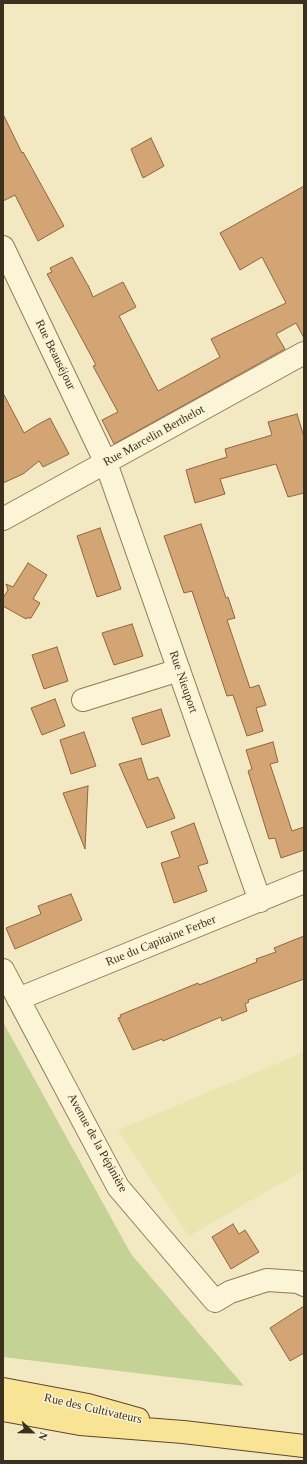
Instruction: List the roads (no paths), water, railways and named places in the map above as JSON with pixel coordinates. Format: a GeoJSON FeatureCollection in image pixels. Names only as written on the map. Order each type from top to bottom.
{"type":"FeatureCollection","features":[{"type":"Feature","properties":{"kind":"main road","name":"Rue des Cultivateurs"},"geometry":{"type":"LineString","coordinates":[[3,1389],[88,1405],[183,1432]]}},
{"type":"Feature","properties":{"kind":"main road","name":"Rue des Cultivateurs"},"geometry":{"type":"LineString","coordinates":[[3,1410],[80,1424],[183,1432],[304,1446]]}},
{"type":"Feature","properties":{"kind":"main road"},"geometry":{"type":"LineString","coordinates":[[232,1437],[304,1455]]}},
{"type":"Feature","properties":{"kind":"street","name":"Rue Beauséjour"},"geometry":{"type":"LineString","coordinates":[[3,247],[106,463]]}},
{"type":"Feature","properties":{"kind":"street","name":"Rue Marcelin Berthelot"},"geometry":{"type":"LineString","coordinates":[[3,519],[304,353]]}},
{"type":"Feature","properties":{"kind":"street","name":"Rue Nieuport"},"geometry":{"type":"LineString","coordinates":[[106,463],[260,900]]}},
{"type":"Feature","properties":{"kind":"street"},"geometry":{"type":"LineString","coordinates":[[83,700],[179,670]]}},
{"type":"Feature","properties":{"kind":"street","name":"Rue du Capitaine Ferber"},"geometry":{"type":"LineString","coordinates":[[18,999],[304,882]]}},
{"type":"Feature","properties":{"kind":"street","name":"Avenue de la Pépinière"},"geometry":{"type":"LineString","coordinates":[[3,970],[118,1187],[215,1301],[230,1292],[267,1280],[298,1282],[304,1285]]}}]}
